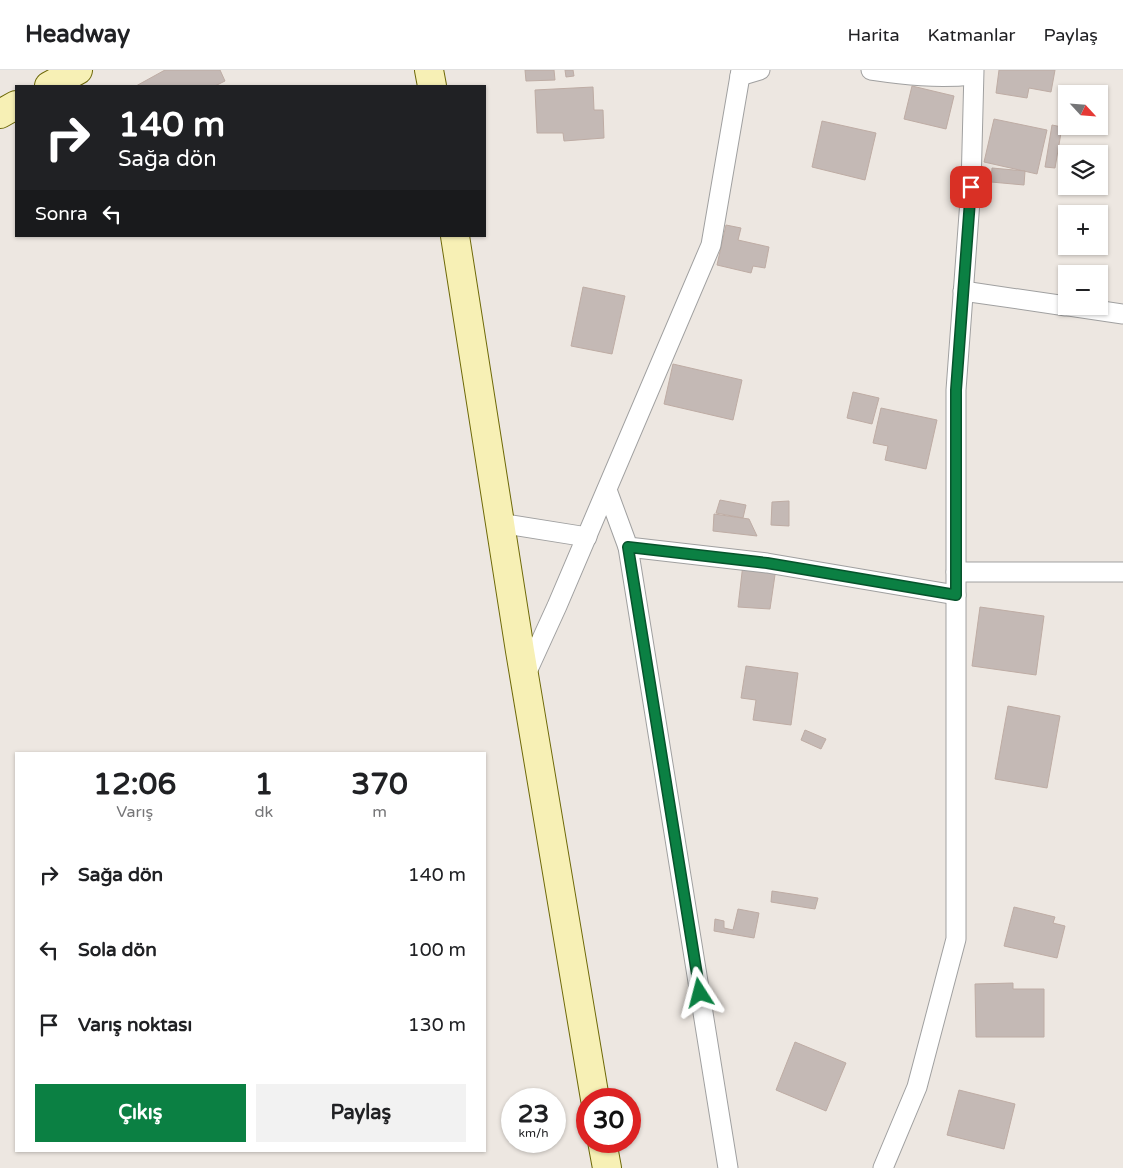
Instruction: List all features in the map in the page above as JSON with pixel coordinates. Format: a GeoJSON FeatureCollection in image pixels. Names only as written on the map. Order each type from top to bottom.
{"type":"FeatureCollection","features":[{"type":"Feature","properties":{"kind":"main road"},"geometry":{"type":"LineString","coordinates":[[51,85],[78,70]]}},
{"type":"Feature","properties":{"kind":"main road"},"geometry":{"type":"LineString","coordinates":[[429,70],[432,85]]}},
{"type":"Feature","properties":{"kind":"main road"},"geometry":{"type":"LineString","coordinates":[[0,114],[15,106]]}},
{"type":"Feature","properties":{"kind":"main road"},"geometry":{"type":"LineString","coordinates":[[455,237],[500,523],[593,1088]]}},
{"type":"Feature","properties":{"kind":"main road"},"geometry":{"type":"LineString","coordinates":[[604,1153],[607,1168]]}},
{"type":"Feature","properties":{"kind":"street"},"geometry":{"type":"LineString","coordinates":[[525,676],[587,537],[711,245],[741,73],[760,70]]}},
{"type":"Feature","properties":{"kind":"street"},"geometry":{"type":"LineString","coordinates":[[871,70],[910,76],[950,77],[973,72],[971,187],[956,390],[956,939],[917,1087],[883,1168]]}},
{"type":"Feature","properties":{"kind":"street"},"geometry":{"type":"LineString","coordinates":[[963,291],[1058,305]]}},
{"type":"Feature","properties":{"kind":"street"},"geometry":{"type":"LineString","coordinates":[[1108,312],[1123,314]]}},
{"type":"Feature","properties":{"kind":"street"},"geometry":{"type":"LineString","coordinates":[[607,490],[628,547],[728,1168]]}},
{"type":"Feature","properties":{"kind":"street"},"geometry":{"type":"LineString","coordinates":[[500,523],[587,537]]}},
{"type":"Feature","properties":{"kind":"street"},"geometry":{"type":"LineString","coordinates":[[628,547],[767,563],[956,595]]}},
{"type":"Feature","properties":{"kind":"street"},"geometry":{"type":"LineString","coordinates":[[956,572],[1123,572]]}},
{"type":"Feature","properties":{"kind":"building"},"geometry":{"type":"Polygon","coordinates":[[[165,70],[220,70],[225,81],[217,85],[138,85],[165,70]]]}},
{"type":"Feature","properties":{"kind":"building"},"geometry":{"type":"Polygon","coordinates":[[[525,70],[554,70],[555,80],[526,81],[525,70]]]}},
{"type":"Feature","properties":{"kind":"building"},"geometry":{"type":"Polygon","coordinates":[[[565,70],[573,70],[574,76],[566,77],[565,70]]]}},
{"type":"Feature","properties":{"kind":"building"},"geometry":{"type":"Polygon","coordinates":[[[999,70],[1055,70],[1051,92],[1029,88],[1027,98],[996,93],[999,70]]]}},
{"type":"Feature","properties":{"kind":"building"},"geometry":{"type":"Polygon","coordinates":[[[912,86],[954,96],[946,129],[904,119],[912,86]]]}},
{"type":"Feature","properties":{"kind":"building"},"geometry":{"type":"Polygon","coordinates":[[[593,87],[594,110],[603,110],[604,138],[564,141],[563,133],[537,133],[535,90],[593,87]]]}},
{"type":"Feature","properties":{"kind":"building"},"geometry":{"type":"Polygon","coordinates":[[[994,119],[1047,130],[1037,174],[984,162],[994,119]]]}},
{"type":"Feature","properties":{"kind":"building"},"geometry":{"type":"Polygon","coordinates":[[[822,121],[876,133],[865,180],[812,167],[822,121]]]}},
{"type":"Feature","properties":{"kind":"building"},"geometry":{"type":"Polygon","coordinates":[[[1052,125],[1058,126],[1058,135],[1061,135],[1055,168],[1045,167],[1052,125]]]}},
{"type":"Feature","properties":{"kind":"building"},"geometry":{"type":"Polygon","coordinates":[[[992,168],[1025,171],[1024,185],[991,182],[992,168]]]}},
{"type":"Feature","properties":{"kind":"building"},"geometry":{"type":"Polygon","coordinates":[[[726,225],[741,228],[738,240],[769,247],[765,268],[753,266],[751,273],[717,265],[726,225]]]}},
{"type":"Feature","properties":{"kind":"building"},"geometry":{"type":"Polygon","coordinates":[[[583,287],[625,296],[612,354],[571,346],[583,287]]]}},
{"type":"Feature","properties":{"kind":"building"},"geometry":{"type":"Polygon","coordinates":[[[673,364],[742,380],[733,420],[664,404],[673,364]]]}},
{"type":"Feature","properties":{"kind":"building"},"geometry":{"type":"Polygon","coordinates":[[[853,392],[879,398],[872,424],[847,418],[853,392]]]}},
{"type":"Feature","properties":{"kind":"building"},"geometry":{"type":"Polygon","coordinates":[[[881,408],[937,420],[926,469],[885,460],[888,446],[873,443],[881,408]]]}},
{"type":"Feature","properties":{"kind":"building"},"geometry":{"type":"Polygon","coordinates":[[[720,500],[746,505],[743,518],[716,513],[720,500]]]}},
{"type":"Feature","properties":{"kind":"building"},"geometry":{"type":"Polygon","coordinates":[[[789,501],[789,526],[771,525],[772,502],[789,501]]]}},
{"type":"Feature","properties":{"kind":"building"},"geometry":{"type":"Polygon","coordinates":[[[714,514],[749,519],[757,536],[713,531],[714,514]]]}},
{"type":"Feature","properties":{"kind":"building"},"geometry":{"type":"Polygon","coordinates":[[[743,564],[776,568],[770,609],[738,607],[743,564]]]}},
{"type":"Feature","properties":{"kind":"building"},"geometry":{"type":"Polygon","coordinates":[[[980,607],[1044,616],[1036,675],[972,666],[980,607]]]}},
{"type":"Feature","properties":{"kind":"building"},"geometry":{"type":"Polygon","coordinates":[[[746,666],[798,673],[791,725],[753,720],[756,700],[741,698],[746,666]]]}},
{"type":"Feature","properties":{"kind":"building"},"geometry":{"type":"Polygon","coordinates":[[[1008,706],[1060,716],[1047,788],[995,779],[1008,706]]]}},
{"type":"Feature","properties":{"kind":"building"},"geometry":{"type":"Polygon","coordinates":[[[805,730],[826,739],[821,749],[801,740],[805,730]]]}},
{"type":"Feature","properties":{"kind":"building"},"geometry":{"type":"Polygon","coordinates":[[[772,891],[818,898],[815,909],[771,902],[772,891]]]}},
{"type":"Feature","properties":{"kind":"building"},"geometry":{"type":"Polygon","coordinates":[[[1014,907],[1055,917],[1053,923],[1065,926],[1057,958],[1004,946],[1014,907]]]}},
{"type":"Feature","properties":{"kind":"building"},"geometry":{"type":"Polygon","coordinates":[[[738,909],[759,913],[754,938],[714,931],[715,919],[724,921],[724,928],[733,930],[738,909]]]}},
{"type":"Feature","properties":{"kind":"building"},"geometry":{"type":"Polygon","coordinates":[[[1013,983],[1013,989],[1044,989],[1044,1037],[976,1037],[975,984],[1013,983]]]}},
{"type":"Feature","properties":{"kind":"building"},"geometry":{"type":"Polygon","coordinates":[[[795,1042],[846,1063],[826,1111],[776,1090],[795,1042]]]}},
{"type":"Feature","properties":{"kind":"building"},"geometry":{"type":"Polygon","coordinates":[[[959,1090],[1015,1104],[1004,1149],[947,1135],[959,1090]]]}},
{"type":"Feature","properties":{"kind":"route"},"geometry":{"type":"LineString","coordinates":[[700,993],[628,547],[767,563],[956,595],[956,390],[971,187]]}}]}
